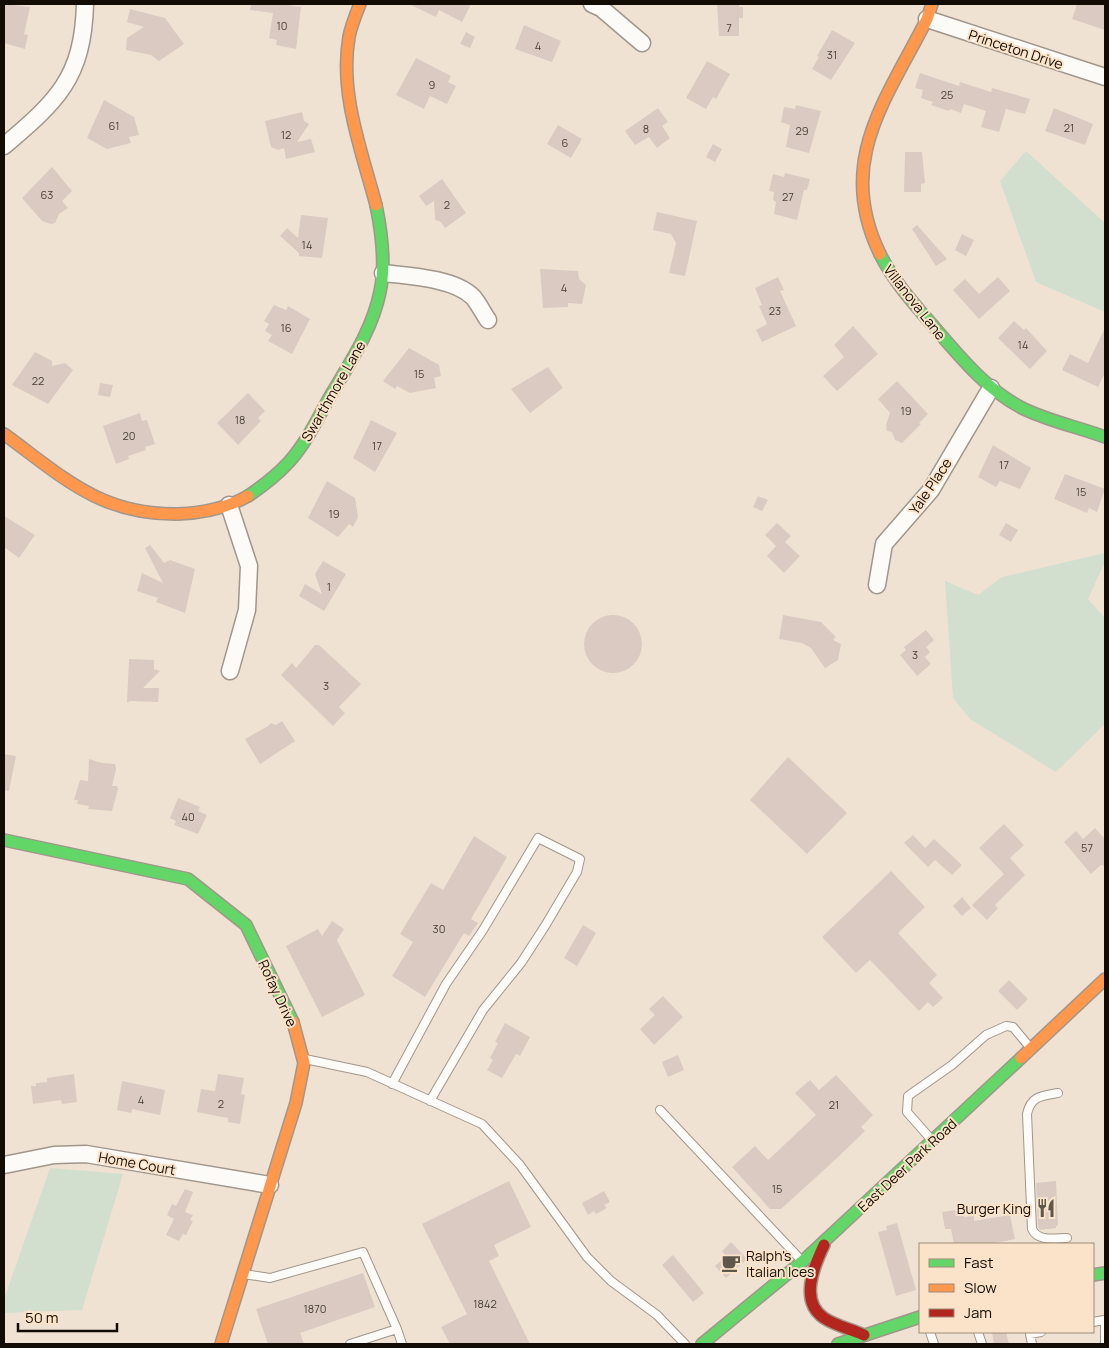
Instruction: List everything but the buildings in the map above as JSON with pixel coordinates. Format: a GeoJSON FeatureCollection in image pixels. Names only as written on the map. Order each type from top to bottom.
{"type":"FeatureCollection","features":[{"type":"Feature","properties":{"kind":"street"},"geometry":{"type":"LineString","coordinates":[[4,146],[41,115],[59,96],[71,75],[80,49],[85,4]]}},
{"type":"Feature","properties":{"kind":"street","name":"Swarthmore Lane"},"geometry":{"type":"LineString","coordinates":[[4,434],[80,488],[108,503],[137,511],[165,514],[196,512],[230,505],[272,478],[288,462],[308,437],[368,330],[378,302],[383,273],[380,230],[348,84],[346,51],[354,15],[360,4]]}},
{"type":"Feature","properties":{"kind":"street"},"geometry":{"type":"LineString","coordinates":[[592,4],[601,8],[642,43]]}},
{"type":"Feature","properties":{"kind":"street","name":"Princeton Drive"},"geometry":{"type":"LineString","coordinates":[[929,12],[1105,77]]}},
{"type":"Feature","properties":{"kind":"street","name":"Villanova Lane"},"geometry":{"type":"LineString","coordinates":[[929,12],[866,144],[862,168],[861,196],[866,225],[878,253],[894,281],[963,361],[991,388],[1036,414],[1105,437]]}},
{"type":"Feature","properties":{"kind":"street"},"geometry":{"type":"LineString","coordinates":[[383,273],[417,277],[462,289],[472,297],[488,320]]}},
{"type":"Feature","properties":{"kind":"street","name":"Yale Place"},"geometry":{"type":"LineString","coordinates":[[877,585],[884,544],[931,490],[991,388]]}},
{"type":"Feature","properties":{"kind":"street"},"geometry":{"type":"LineString","coordinates":[[230,505],[249,566],[247,610],[230,671]]}},
{"type":"Feature","properties":{"kind":"street","name":"Rofay Drive"},"geometry":{"type":"LineString","coordinates":[[4,840],[188,879],[246,925],[293,1020],[304,1063],[296,1103],[221,1344]]}},
{"type":"Feature","properties":{"kind":"street","name":"East Deer Park Road"},"geometry":{"type":"LineString","coordinates":[[702,1344],[803,1261],[1105,978]]}},
{"type":"Feature","properties":{"kind":"street","name":"Home Court"},"geometry":{"type":"LineString","coordinates":[[4,1165],[54,1155],[86,1154],[270,1185]]}},
{"type":"Feature","properties":{"kind":"street"},"geometry":{"type":"LineString","coordinates":[[827,1239],[815,1262],[811,1281],[813,1304],[820,1316],[864,1334]]}},
{"type":"Feature","properties":{"kind":"street"},"geometry":{"type":"LineString","coordinates":[[838,1344],[864,1334],[919,1318]]}},
{"type":"Feature","properties":{"kind":"lane"},"geometry":{"type":"LineString","coordinates":[[392,1084],[446,984],[484,930],[538,838],[580,859],[576,872],[545,926],[522,962],[483,1010],[430,1101]]}},
{"type":"Feature","properties":{"kind":"lane"},"geometry":{"type":"LineString","coordinates":[[933,1141],[907,1112],[908,1096],[952,1065],[986,1035],[1006,1026],[1013,1027],[1031,1049]]}},
{"type":"Feature","properties":{"kind":"lane"},"geometry":{"type":"LineString","coordinates":[[302,1058],[367,1072],[482,1124],[520,1165],[587,1257],[611,1281],[656,1314],[685,1344]]}},
{"type":"Feature","properties":{"kind":"lane"},"geometry":{"type":"LineString","coordinates":[[1058,1093],[1037,1096],[1029,1104],[1028,1109],[1032,1229],[1034,1235],[1040,1238],[1067,1238]]}},
{"type":"Feature","properties":{"kind":"lane"},"geometry":{"type":"LineString","coordinates":[[660,1110],[803,1261]]}},
{"type":"Feature","properties":{"kind":"lane"},"geometry":{"type":"LineString","coordinates":[[242,1274],[270,1278],[363,1252],[402,1344]]}},
{"type":"Feature","properties":{"kind":"lane"},"geometry":{"type":"LineString","coordinates":[[1104,1320],[1105,1344]]}},
{"type":"Feature","properties":{"kind":"lane"},"geometry":{"type":"LineString","coordinates":[[350,1344],[397,1329]]}},
{"type":"Feature","properties":{"kind":"lane"},"geometry":{"type":"LineString","coordinates":[[1032,1344],[1030,1334],[1036,1333]]}},
{"type":"Feature","properties":{"kind":"green space"},"geometry":{"type":"Polygon","coordinates":[[[1026,151],[1105,223],[1105,312],[1036,282],[1000,181],[1026,151]]]}},
{"type":"Feature","properties":{"kind":"green space"},"geometry":{"type":"Polygon","coordinates":[[[1105,553],[1105,562],[1088,599],[1105,618],[1105,724],[1056,772],[970,719],[953,698],[945,581],[978,595],[1002,577],[1105,553]]]}},
{"type":"Feature","properties":{"kind":"green space"},"geometry":{"type":"Polygon","coordinates":[[[50,1168],[123,1174],[82,1310],[4,1313],[4,1299],[50,1168]]]}},
{"type":"Feature","properties":{"kind":"traffic: fast"},"geometry":{"type":"LineString","coordinates":[[248,496],[280,471],[301,447],[366,334],[380,292],[383,271],[376,205]]}},
{"type":"Feature","properties":{"kind":"traffic: fast"},"geometry":{"type":"LineString","coordinates":[[880,254],[898,284],[920,311],[964,361],[997,392],[1032,413],[1105,437]]}},
{"type":"Feature","properties":{"kind":"traffic: fast"},"geometry":{"type":"LineString","coordinates":[[4,840],[188,879],[246,925],[293,1022]]}},
{"type":"Feature","properties":{"kind":"traffic: fast"},"geometry":{"type":"LineString","coordinates":[[702,1344],[803,1261],[1021,1058]]}},
{"type":"Feature","properties":{"kind":"traffic: fast"},"geometry":{"type":"LineString","coordinates":[[1094,1275],[1105,1273]]}},
{"type":"Feature","properties":{"kind":"traffic: fast"},"geometry":{"type":"LineString","coordinates":[[838,1344],[919,1317]]}},
{"type":"Feature","properties":{"kind":"traffic: slow"},"geometry":{"type":"LineString","coordinates":[[360,4],[349,37],[347,79],[349,101],[376,205]]}},
{"type":"Feature","properties":{"kind":"traffic: slow"},"geometry":{"type":"LineString","coordinates":[[880,254],[867,221],[863,190],[864,161],[871,132],[882,105],[927,19],[932,4]]}},
{"type":"Feature","properties":{"kind":"traffic: slow"},"geometry":{"type":"LineString","coordinates":[[4,434],[64,478],[104,500],[126,508],[151,513],[178,514],[223,507],[248,496]]}},
{"type":"Feature","properties":{"kind":"traffic: slow"},"geometry":{"type":"LineString","coordinates":[[1021,1058],[1105,979]]}},
{"type":"Feature","properties":{"kind":"traffic: slow"},"geometry":{"type":"LineString","coordinates":[[221,1344],[296,1103],[304,1063],[293,1022]]}},
{"type":"Feature","properties":{"kind":"traffic: jam"},"geometry":{"type":"LineString","coordinates":[[824,1245],[813,1273],[810,1293],[812,1302],[816,1311],[824,1318],[864,1335]]}},
{"type":"Feature","properties":{"kind":"place","name":"Burger King"},"geometry":{"type":"Point","coordinates":[1046,1208]}},
{"type":"Feature","properties":{"kind":"place","name":"Ralph's Italian Ices"},"geometry":{"type":"Point","coordinates":[731,1263]}}]}
